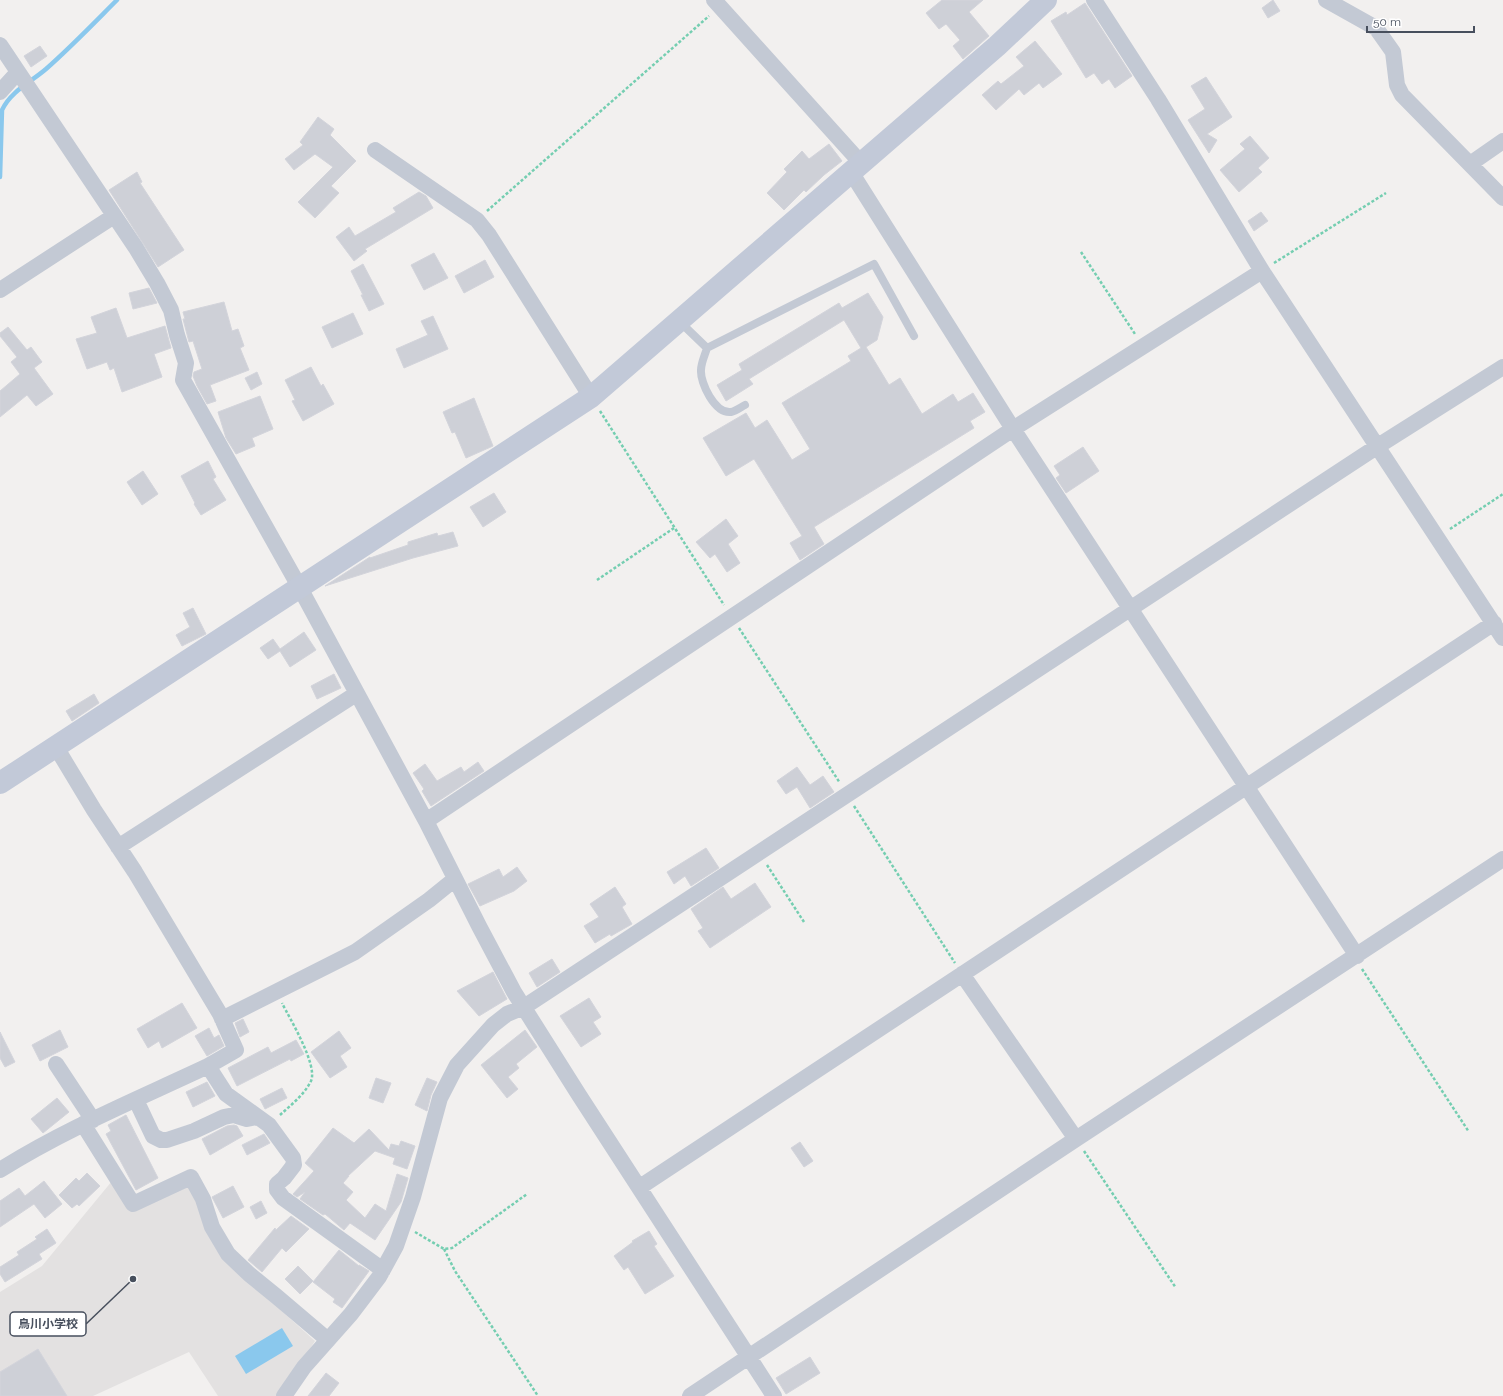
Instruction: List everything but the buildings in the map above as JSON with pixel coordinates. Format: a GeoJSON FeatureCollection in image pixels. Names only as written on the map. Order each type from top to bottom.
{"type":"FeatureCollection","features":[{"type":"Feature","properties":{"kind":"street"},"geometry":{"type":"LineString","coordinates":[[0,783],[591,397],[678,320],[997,46],[1046,0]]}},
{"type":"Feature","properties":{"kind":"street"},"geometry":{"type":"LineString","coordinates":[[1094,0],[1158,99],[1262,271],[1503,638]]}},
{"type":"Feature","properties":{"kind":"street"},"geometry":{"type":"LineString","coordinates":[[1326,0],[1376,28],[1393,52],[1397,85],[1402,95],[1503,198]]}},
{"type":"Feature","properties":{"kind":"street"},"geometry":{"type":"LineString","coordinates":[[717,3],[856,168],[1013,429],[1247,786],[1356,956]]}},
{"type":"Feature","properties":{"kind":"street"},"geometry":{"type":"LineString","coordinates":[[0,45],[157,283],[171,310],[186,363],[182,380],[300,588],[426,822],[479,926],[524,1006],[579,1095],[774,1396]]}},
{"type":"Feature","properties":{"kind":"street"},"geometry":{"type":"LineString","coordinates":[[0,92],[20,75]]}},
{"type":"Feature","properties":{"kind":"street"},"geometry":{"type":"LineString","coordinates":[[1470,164],[1503,141]]}},
{"type":"Feature","properties":{"kind":"street"},"geometry":{"type":"LineString","coordinates":[[375,150],[477,220],[490,235],[591,397]]}},
{"type":"Feature","properties":{"kind":"street"},"geometry":{"type":"LineString","coordinates":[[0,290],[114,216]]}},
{"type":"Feature","properties":{"kind":"street"},"geometry":{"type":"LineString","coordinates":[[426,822],[1013,429],[1262,271]]}},
{"type":"Feature","properties":{"kind":"street"},"geometry":{"type":"LineString","coordinates":[[284,1396],[304,1367],[351,1314],[383,1270],[396,1246],[404,1225],[424,1161],[440,1098],[457,1065],[493,1025],[507,1014],[524,1006],[1378,446],[1503,367]]}},
{"type":"Feature","properties":{"kind":"street"},"geometry":{"type":"LineString","coordinates":[[640,1187],[1494,623]]}},
{"type":"Feature","properties":{"kind":"street"},"geometry":{"type":"LineString","coordinates":[[118,847],[356,694]]}},
{"type":"Feature","properties":{"kind":"street"},"geometry":{"type":"LineString","coordinates":[[0,1170],[22,1156],[88,1122],[208,1066],[236,1050],[222,1019],[135,872],[94,810],[56,747]]}},
{"type":"Feature","properties":{"kind":"street"},"geometry":{"type":"LineString","coordinates":[[690,1396],[1076,1139],[1503,859]]}},
{"type":"Feature","properties":{"kind":"street"},"geometry":{"type":"LineString","coordinates":[[222,1019],[355,952],[429,900],[455,879]]}},
{"type":"Feature","properties":{"kind":"street"},"geometry":{"type":"LineString","coordinates":[[962,974],[1076,1139]]}},
{"type":"Feature","properties":{"kind":"street"},"geometry":{"type":"LineString","coordinates":[[56,1064],[133,1204],[191,1177],[203,1200],[212,1227],[228,1254],[249,1274],[328,1340]]}},
{"type":"Feature","properties":{"kind":"street"},"geometry":{"type":"LineString","coordinates":[[208,1066],[226,1094],[263,1121],[293,1158],[294,1165],[277,1184],[277,1190],[283,1198],[383,1270]]}},
{"type":"Feature","properties":{"kind":"street"},"geometry":{"type":"LineString","coordinates":[[136,1100],[153,1136],[161,1140],[167,1140],[194,1132],[224,1117],[234,1115],[247,1119],[263,1121]]}},
{"type":"Feature","properties":{"kind":"lane"},"geometry":{"type":"LineString","coordinates":[[745,405],[731,412],[721,410],[712,401],[704,384],[701,370],[707,348],[874,264],[914,336]]}},
{"type":"Feature","properties":{"kind":"lane"},"geometry":{"type":"LineString","coordinates":[[678,320],[707,348]]}},
{"type":"Feature","properties":{"kind":"path"},"geometry":{"type":"LineString","coordinates":[[477,220],[717,3]]}},
{"type":"Feature","properties":{"kind":"path"},"geometry":{"type":"LineString","coordinates":[[1262,271],[1386,193]]}},
{"type":"Feature","properties":{"kind":"path"},"geometry":{"type":"LineString","coordinates":[[1081,252],[1143,346]]}},
{"type":"Feature","properties":{"kind":"path"},"geometry":{"type":"LineString","coordinates":[[591,397],[962,974]]}},
{"type":"Feature","properties":{"kind":"path"},"geometry":{"type":"LineString","coordinates":[[1437,537],[1503,494]]}},
{"type":"Feature","properties":{"kind":"path"},"geometry":{"type":"LineString","coordinates":[[597,580],[674,528]]}},
{"type":"Feature","properties":{"kind":"path"},"geometry":{"type":"LineString","coordinates":[[759,852],[804,922]]}},
{"type":"Feature","properties":{"kind":"path"},"geometry":{"type":"LineString","coordinates":[[1356,956],[1469,1132]]}},
{"type":"Feature","properties":{"kind":"path"},"geometry":{"type":"LineString","coordinates":[[263,1121],[300,1096],[311,1080],[312,1070],[308,1055],[276,992]]}},
{"type":"Feature","properties":{"kind":"path"},"geometry":{"type":"LineString","coordinates":[[1076,1139],[1176,1288]]}},
{"type":"Feature","properties":{"kind":"path"},"geometry":{"type":"LineString","coordinates":[[444,1249],[452,1248],[526,1194]]}},
{"type":"Feature","properties":{"kind":"path"},"geometry":{"type":"LineString","coordinates":[[404,1225],[444,1249],[455,1271],[538,1396]]}},
{"type":"Feature","properties":{"kind":"shaded area"},"geometry":{"type":"Polygon","coordinates":[[[112,1181],[130,1210],[189,1185],[225,1260],[315,1341],[279,1396],[218,1396],[189,1352],[93,1396],[0,1396],[0,1292],[42,1266],[112,1181]]]}},
{"type":"Feature","properties":{"kind":"water"},"geometry":{"type":"Polygon","coordinates":[[[282,1328],[293,1346],[246,1374],[235,1356],[282,1328]]]}},
{"type":"Feature","properties":{"kind":"waterway"},"geometry":{"type":"LineString","coordinates":[[0,177],[2,110],[6,103],[16,92],[55,61],[117,0]]}},
{"type":"Feature","properties":{"kind":"place","name":"鳥川小学校"},"geometry":{"type":"Point","coordinates":[133,1279]}}]}
